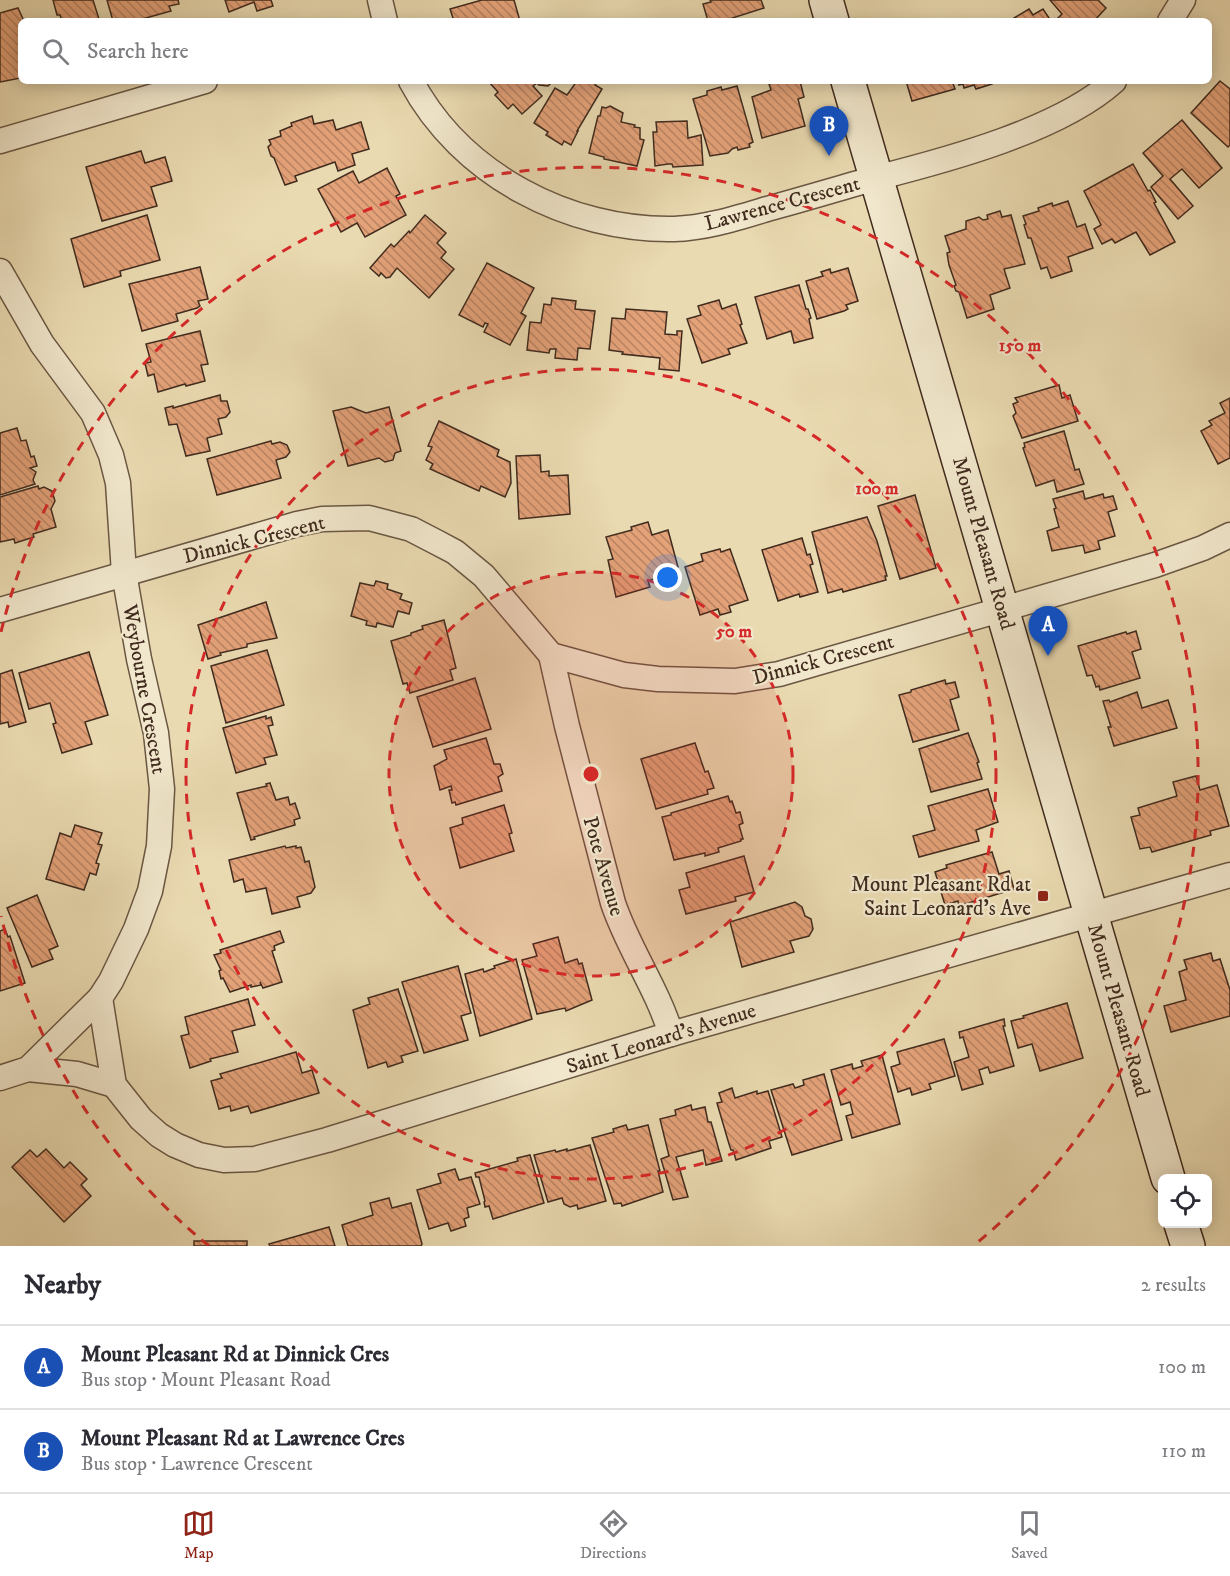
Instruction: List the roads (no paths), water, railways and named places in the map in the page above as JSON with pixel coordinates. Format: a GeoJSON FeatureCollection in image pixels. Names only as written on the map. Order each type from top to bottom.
{"type":"FeatureCollection","features":[{"type":"Feature","properties":{"kind":"main road"},"geometry":{"type":"LineString","coordinates":[[826,0],[831,18]]}},
{"type":"Feature","properties":{"kind":"main road","name":"Mount Pleasant Road"},"geometry":{"type":"LineString","coordinates":[[849,84],[1004,609],[1167,1174]]}},
{"type":"Feature","properties":{"kind":"main road"},"geometry":{"type":"LineString","coordinates":[[1182,1228],[1188,1246]]}},
{"type":"Feature","properties":{"kind":"street"},"geometry":{"type":"LineString","coordinates":[[380,0],[384,18]]}},
{"type":"Feature","properties":{"kind":"street"},"geometry":{"type":"LineString","coordinates":[[1172,18],[1183,0]]}},
{"type":"Feature","properties":{"kind":"street"},"geometry":{"type":"LineString","coordinates":[[0,141],[195,84]]}},
{"type":"Feature","properties":{"kind":"street","name":"Lawrence Crescent"},"geometry":{"type":"LineString","coordinates":[[413,84],[434,116],[459,143],[484,166],[514,188],[553,207],[586,218],[675,229],[719,223],[912,169],[1017,135],[1079,106],[1110,84]]}},
{"type":"Feature","properties":{"kind":"street","name":"Weybourne Crescent"},"geometry":{"type":"LineString","coordinates":[[0,271],[27,322],[84,398],[105,438],[118,483],[124,573],[139,659],[158,742],[162,789],[162,818],[150,891],[120,964],[100,998],[28,1069],[0,1078]]}},
{"type":"Feature","properties":{"kind":"street","name":"Dinnick Crescent"},"geometry":{"type":"LineString","coordinates":[[0,610],[297,524],[322,519],[369,518],[411,529],[469,562],[484,576],[551,655],[624,675],[658,679],[735,681],[779,674],[1155,565],[1203,548],[1230,535]]}},
{"type":"Feature","properties":{"kind":"street","name":"Pote Avenue"},"geometry":{"type":"LineString","coordinates":[[551,655],[569,737],[613,903],[663,1008],[671,1034]]}},
{"type":"Feature","properties":{"kind":"street","name":"Saint Leonard's Avenue"},"geometry":{"type":"LineString","coordinates":[[100,998],[114,1085],[141,1119],[159,1135],[199,1155],[224,1160],[255,1159],[327,1140],[671,1034],[1230,875]]}},
{"type":"Feature","properties":{"kind":"street"},"geometry":{"type":"LineString","coordinates":[[28,1069],[77,1074],[114,1085]]}},
{"type":"Feature","properties":{"kind":"place","name":"Mount Pleasant Rd at Lawrence Cres"},"geometry":{"type":"Point","coordinates":[829,156]}},
{"type":"Feature","properties":{"kind":"place","name":"Mount Pleasant Rd at Dinnick Cres"},"geometry":{"type":"Point","coordinates":[1048,656]}},
{"type":"Feature","properties":{"kind":"place","name":"Mount Pleasant Rd at Saint Leonard's Ave"},"geometry":{"type":"Point","coordinates":[1043,896]}}]}
